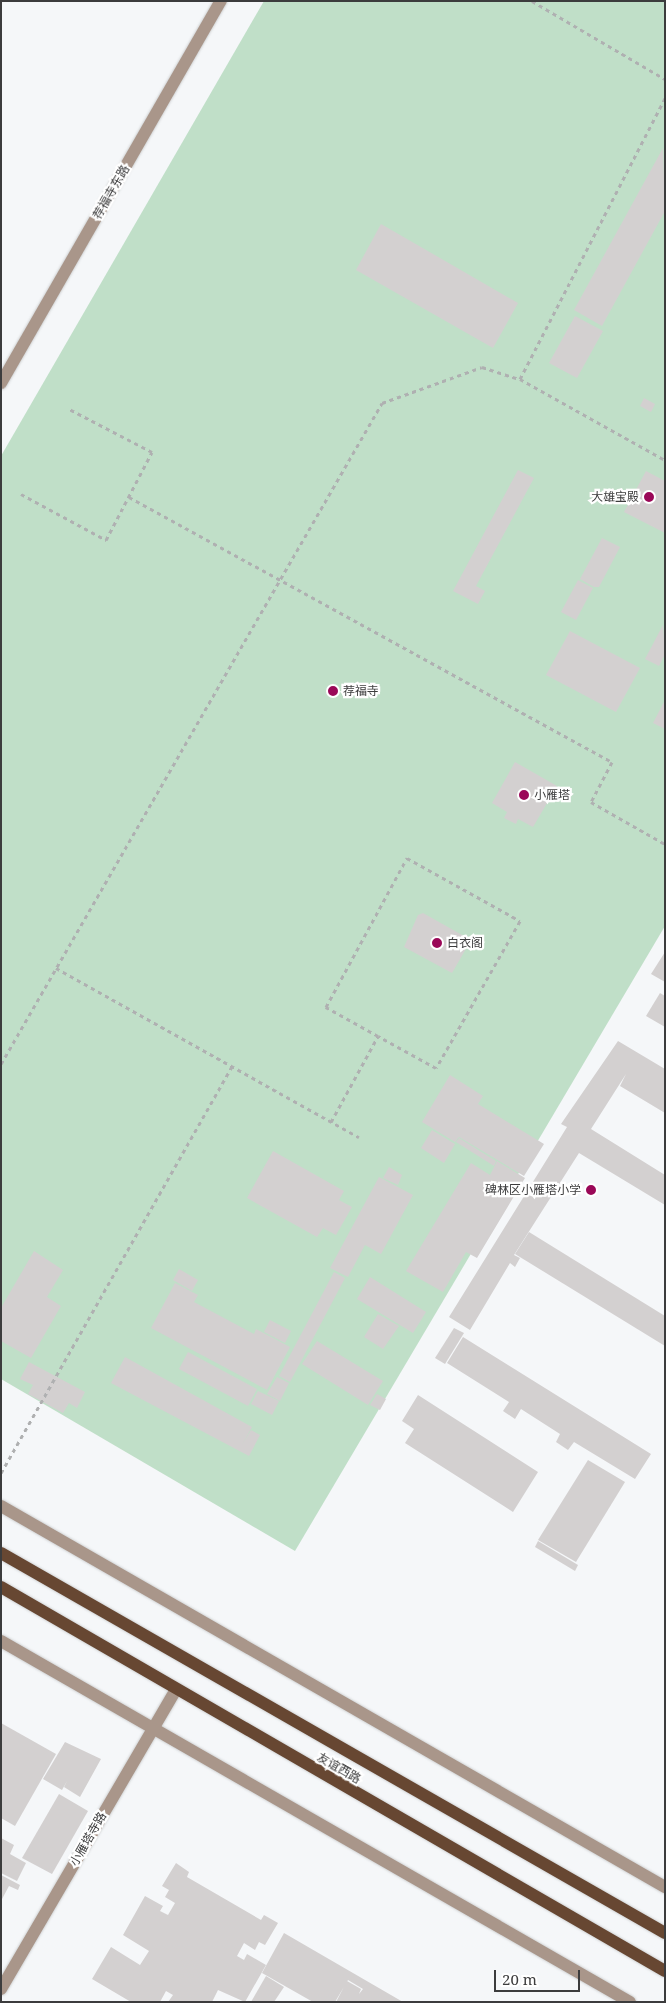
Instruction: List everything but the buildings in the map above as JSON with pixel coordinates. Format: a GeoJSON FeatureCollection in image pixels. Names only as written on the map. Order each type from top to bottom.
{"type":"FeatureCollection","features":[{"type":"Feature","properties":{"kind":"main road","name":"友谊西路"},"geometry":{"type":"LineString","coordinates":[[1,1553],[665,1933]]}},
{"type":"Feature","properties":{"kind":"main road","name":"友谊西路"},"geometry":{"type":"LineString","coordinates":[[1,1587],[665,1971]]}},
{"type":"Feature","properties":{"kind":"street","name":"荐福寺东路"},"geometry":{"type":"LineString","coordinates":[[1,384],[221,1]]}},
{"type":"Feature","properties":{"kind":"street"},"geometry":{"type":"LineString","coordinates":[[1,1506],[665,1887]]}},
{"type":"Feature","properties":{"kind":"street"},"geometry":{"type":"LineString","coordinates":[[1,1641],[630,2002]]}},
{"type":"Feature","properties":{"kind":"street","name":"小雁塔寺路"},"geometry":{"type":"LineString","coordinates":[[1,1988],[176,1689]]}},
{"type":"Feature","properties":{"kind":"path"},"geometry":{"type":"LineString","coordinates":[[532,1],[665,79]]}},
{"type":"Feature","properties":{"kind":"path"},"geometry":{"type":"LineString","coordinates":[[520,378],[665,98]]}},
{"type":"Feature","properties":{"kind":"path"},"geometry":{"type":"LineString","coordinates":[[1,1064],[382,403],[482,367],[520,378],[665,460]]}},
{"type":"Feature","properties":{"kind":"path"},"geometry":{"type":"LineString","coordinates":[[21,494],[106,540],[152,452],[69,409]]}},
{"type":"Feature","properties":{"kind":"path"},"geometry":{"type":"LineString","coordinates":[[129,498],[282,577],[612,762],[590,802],[665,844]]}},
{"type":"Feature","properties":{"kind":"path"},"geometry":{"type":"LineString","coordinates":[[407,858],[520,921],[436,1068],[378,1036],[326,1006],[407,858]]}},
{"type":"Feature","properties":{"kind":"path"},"geometry":{"type":"LineString","coordinates":[[56,968],[359,1137]]}},
{"type":"Feature","properties":{"kind":"path"},"geometry":{"type":"LineString","coordinates":[[331,1122],[378,1036]]}},
{"type":"Feature","properties":{"kind":"path"},"geometry":{"type":"LineString","coordinates":[[1,1473],[232,1066]]}},
{"type":"Feature","properties":{"kind":"green space","name":"荐福寺"},"geometry":{"type":"Polygon","coordinates":[[[264,1],[665,1],[665,926],[295,1551],[1,1379],[1,456],[264,1]]]}},
{"type":"Feature","properties":{"kind":"place","name":"大雄宝殿"},"geometry":{"type":"Point","coordinates":[649,497]}},
{"type":"Feature","properties":{"kind":"place","name":"荐福寺"},"geometry":{"type":"Point","coordinates":[333,691]}},
{"type":"Feature","properties":{"kind":"place","name":"小雁塔"},"geometry":{"type":"Point","coordinates":[524,795]}},
{"type":"Feature","properties":{"kind":"place","name":"白衣阁"},"geometry":{"type":"Point","coordinates":[437,943]}},
{"type":"Feature","properties":{"kind":"place","name":"碑林区小雁塔小学"},"geometry":{"type":"Point","coordinates":[591,1190]}}]}
